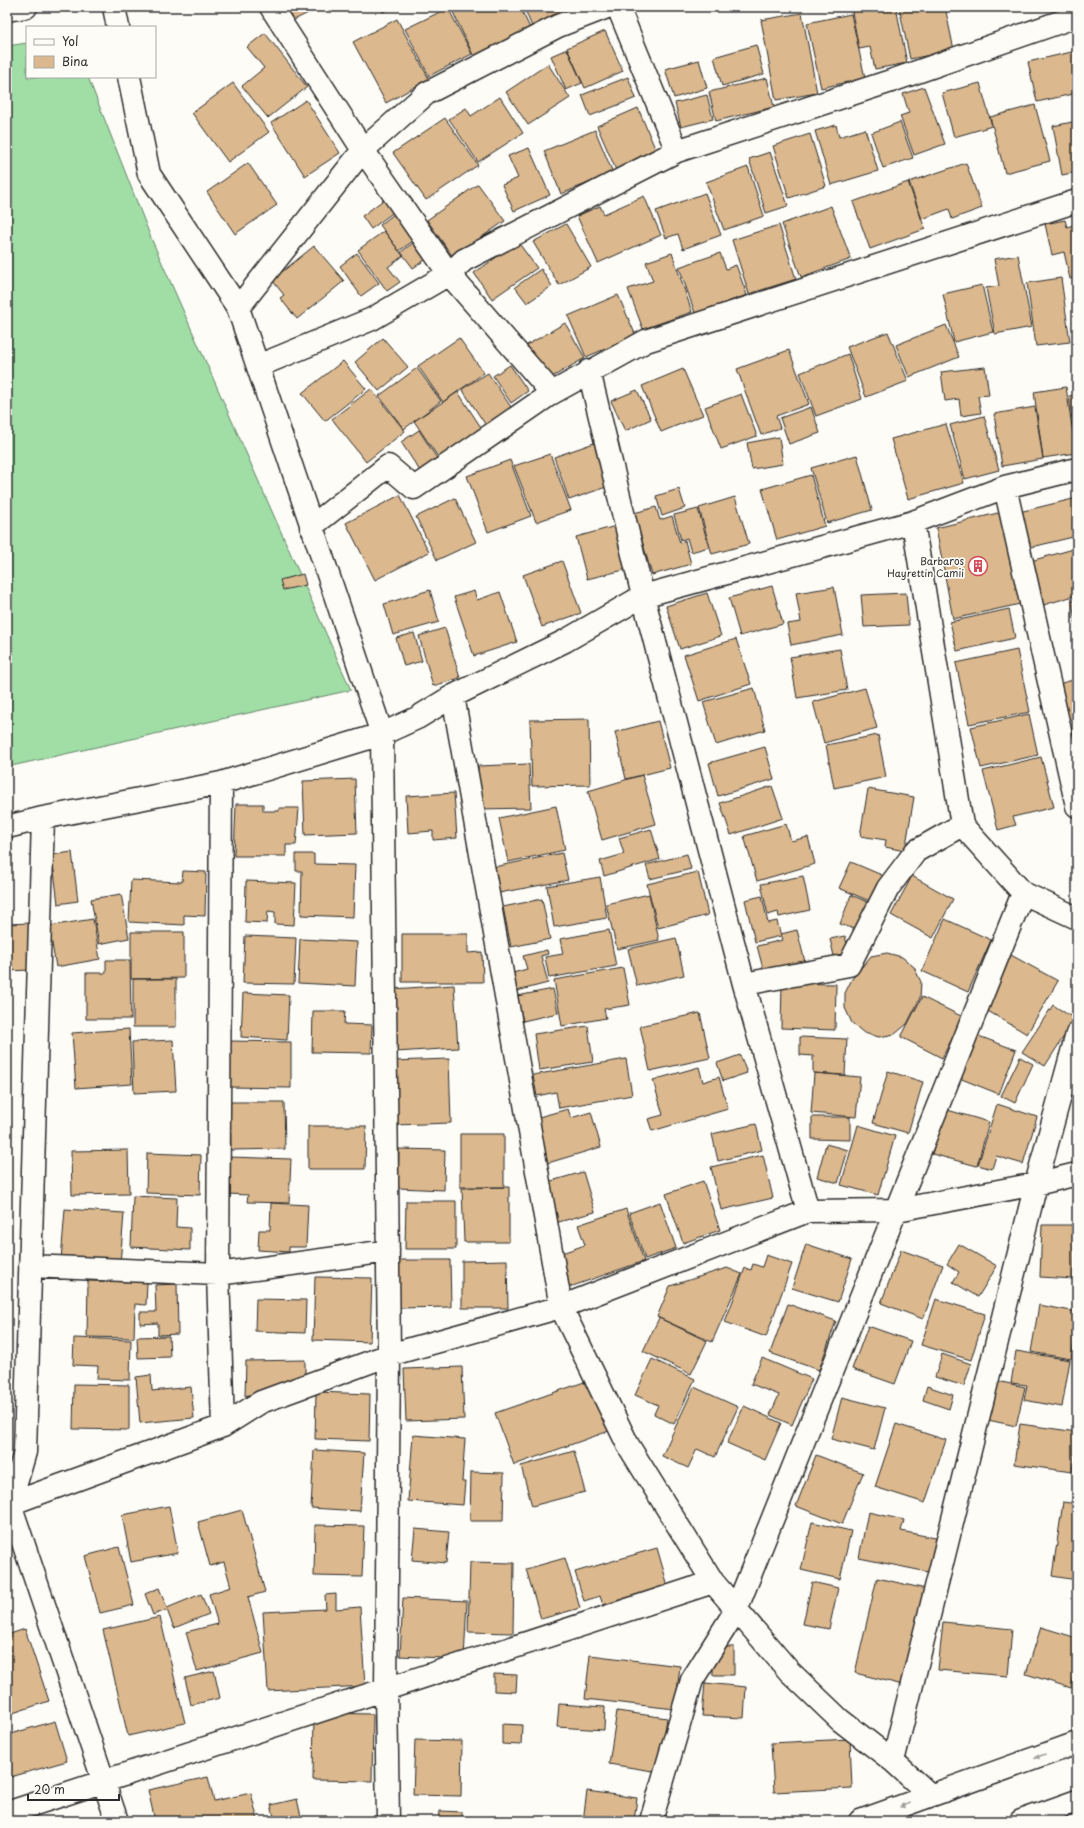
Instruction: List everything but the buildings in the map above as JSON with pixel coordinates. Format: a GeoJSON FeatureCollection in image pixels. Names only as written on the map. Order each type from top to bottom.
{"type":"FeatureCollection","features":[{"type":"Feature","properties":{"kind":"street"},"geometry":{"type":"LineString","coordinates":[[7,10],[26,7]]}},
{"type":"Feature","properties":{"kind":"street"},"geometry":{"type":"LineString","coordinates":[[114,7],[118,26]]}},
{"type":"Feature","properties":{"kind":"street"},"geometry":{"type":"LineString","coordinates":[[271,7],[363,150],[449,274],[552,393]]}},
{"type":"Feature","properties":{"kind":"street"},"geometry":{"type":"LineString","coordinates":[[238,308],[363,150],[427,92],[558,26],[607,7]]}},
{"type":"Feature","properties":{"kind":"street"},"geometry":{"type":"LineString","coordinates":[[618,7],[676,151]]}},
{"type":"Feature","properties":{"kind":"street"},"geometry":{"type":"LineString","coordinates":[[258,366],[372,319],[449,274],[464,260],[676,151],[891,81],[1077,16]]}},
{"type":"Feature","properties":{"kind":"street"},"geometry":{"type":"LineString","coordinates":[[129,78],[149,174],[238,308],[382,734],[389,1355],[386,1689],[388,1821]]}},
{"type":"Feature","properties":{"kind":"street"},"geometry":{"type":"LineString","coordinates":[[311,527],[388,466],[414,488],[552,393],[589,371],[646,341],[1077,201]]}},
{"type":"Feature","properties":{"kind":"street"},"geometry":{"type":"LineString","coordinates":[[589,371],[643,596],[744,984],[808,1211]]}},
{"type":"Feature","properties":{"kind":"street"},"geometry":{"type":"LineString","coordinates":[[7,827],[43,818],[221,783],[382,734],[417,718],[453,696],[565,641],[643,596],[913,522],[1005,487],[1077,469]]}},
{"type":"Feature","properties":{"kind":"street"},"geometry":{"type":"LineString","coordinates":[[1005,487],[1077,806]]}},
{"type":"Feature","properties":{"kind":"street"},"geometry":{"type":"LineString","coordinates":[[913,522],[962,825],[1023,893],[1077,918]]}},
{"type":"Feature","properties":{"kind":"street"},"geometry":{"type":"LineString","coordinates":[[453,696],[561,1307],[628,1445],[713,1582],[789,1672],[840,1720],[893,1761],[930,1795]]}},
{"type":"Feature","properties":{"kind":"street"},"geometry":{"type":"LineString","coordinates":[[221,783],[218,1274],[223,1426]]}},
{"type":"Feature","properties":{"kind":"street"},"geometry":{"type":"LineString","coordinates":[[43,818],[25,1452],[9,1505],[118,1821]]}},
{"type":"Feature","properties":{"kind":"street"},"geometry":{"type":"LineString","coordinates":[[744,984],[849,966],[888,888],[916,851],[962,825]]}},
{"type":"Feature","properties":{"kind":"street"},"geometry":{"type":"LineString","coordinates":[[651,1821],[692,1680],[736,1610],[1023,893]]}},
{"type":"Feature","properties":{"kind":"street"},"geometry":{"type":"LineString","coordinates":[[893,1761],[1036,1184],[1077,1034]]}},
{"type":"Feature","properties":{"kind":"street"},"geometry":{"type":"LineString","coordinates":[[9,1505],[223,1426],[261,1402],[389,1355],[561,1307],[808,1211],[897,1210],[1036,1184],[1077,1174]]}},
{"type":"Feature","properties":{"kind":"street"},"geometry":{"type":"LineString","coordinates":[[30,1266],[218,1274],[388,1251]]}},
{"type":"Feature","properties":{"kind":"street"},"geometry":{"type":"LineString","coordinates":[[7,1813],[713,1582]]}},
{"type":"Feature","properties":{"kind":"street"},"geometry":{"type":"LineString","coordinates":[[860,1821],[1076,1742]]}},
{"type":"Feature","properties":{"kind":"street"},"geometry":{"type":"LineString","coordinates":[[1021,1821],[1077,1801]]}},
{"type":"Feature","properties":{"kind":"green space"},"geometry":{"type":"Polygon","coordinates":[[[26,43],[26,78],[88,78],[151,238],[351,690],[7,767],[7,46],[26,43]]]}},
{"type":"Feature","properties":{"kind":"place","name":"Barbaros Hayrettin Camii"},"geometry":{"type":"Point","coordinates":[978,566]}}]}
